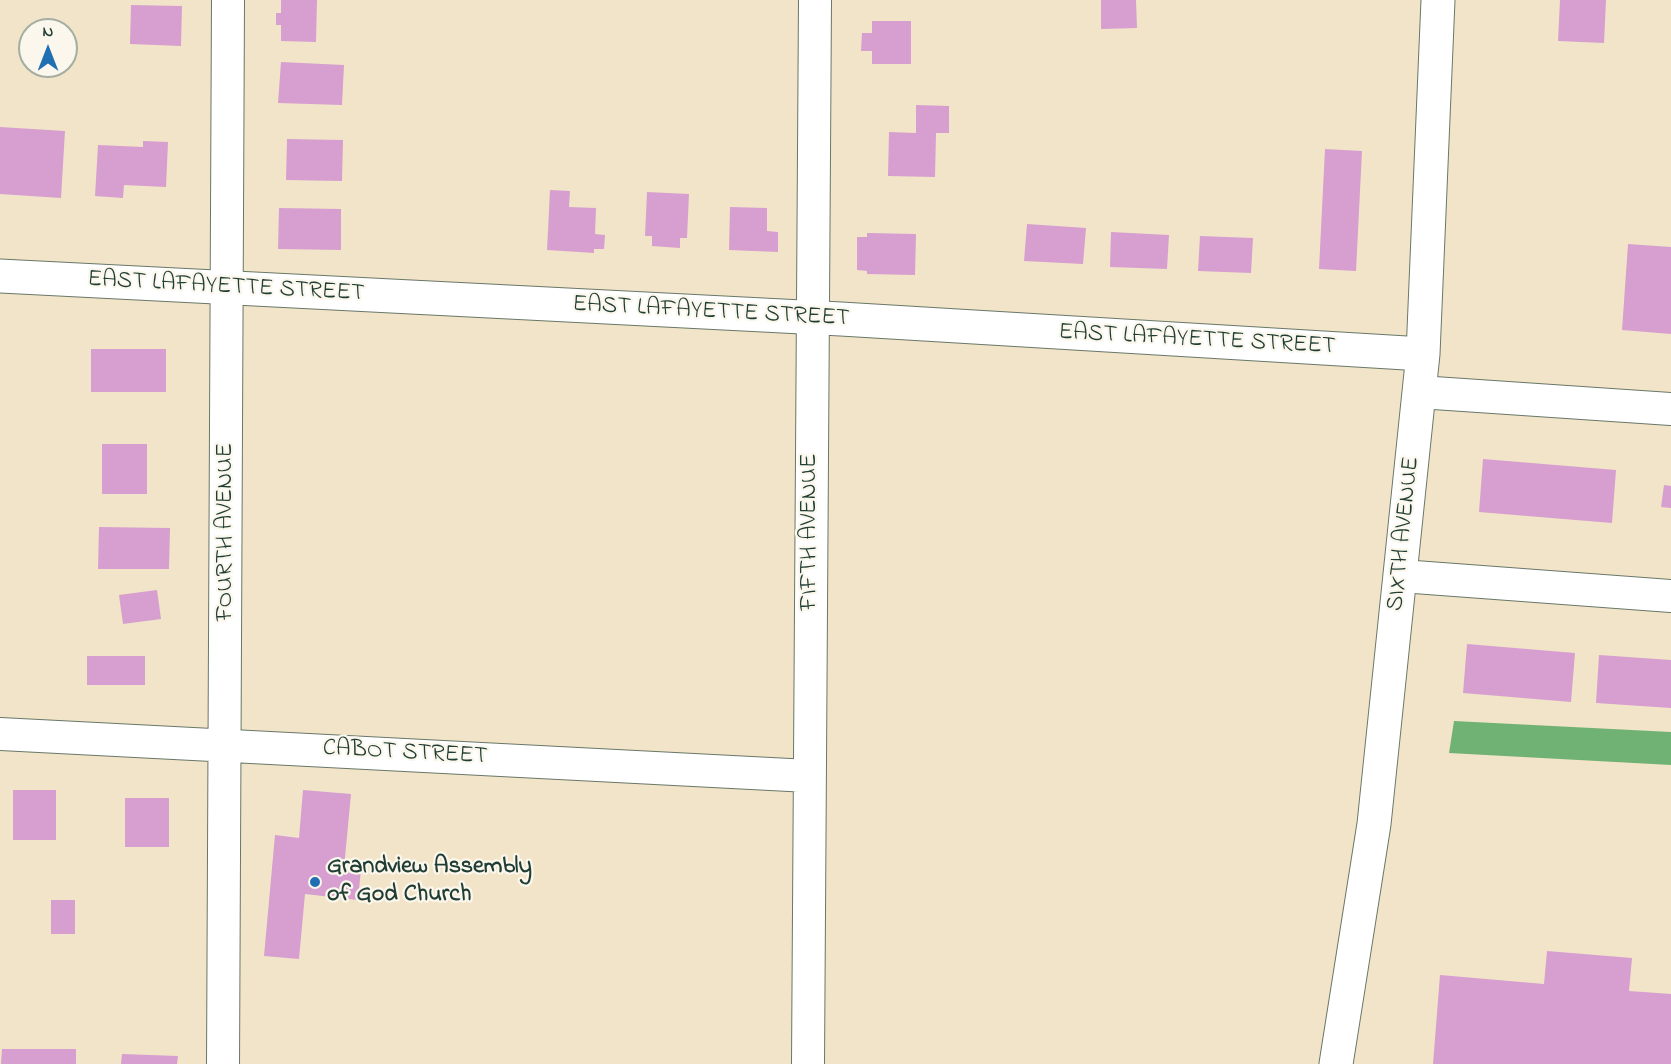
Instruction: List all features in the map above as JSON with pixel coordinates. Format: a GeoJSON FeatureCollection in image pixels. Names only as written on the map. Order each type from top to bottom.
{"type":"FeatureCollection","features":[{"type":"Feature","properties":{"kind":"street","name":"FOURTH AVENUE"},"geometry":{"type":"LineString","coordinates":[[223,1064],[228,0]]}},
{"type":"Feature","properties":{"kind":"street","name":"FIFTH AVENUE"},"geometry":{"type":"LineString","coordinates":[[808,1064],[815,0]]}},
{"type":"Feature","properties":{"kind":"street","name":"SIXTH AVENUE"},"geometry":{"type":"LineString","coordinates":[[1336,1064],[1374,824],[1423,354],[1438,0]]}},
{"type":"Feature","properties":{"kind":"street","name":"EAST LAFAYETTE STREET"},"geometry":{"type":"LineString","coordinates":[[0,276],[812,318],[1423,354]]}},
{"type":"Feature","properties":{"kind":"street"},"geometry":{"type":"LineString","coordinates":[[1419,392],[1671,409]]}},
{"type":"Feature","properties":{"kind":"street"},"geometry":{"type":"LineString","coordinates":[[1401,576],[1671,596]]}},
{"type":"Feature","properties":{"kind":"street","name":"CABOT STREET"},"geometry":{"type":"LineString","coordinates":[[0,734],[809,776]]}},
{"type":"Feature","properties":{"kind":"green space"},"geometry":{"type":"Polygon","coordinates":[[[1454,721],[1671,732],[1671,765],[1449,753],[1454,721]]]}},
{"type":"Feature","properties":{"kind":"building"},"geometry":{"type":"Polygon","coordinates":[[[281,0],[317,0],[316,42],[281,41],[281,25],[276,25],[276,13],[281,13],[281,0]]]}},
{"type":"Feature","properties":{"kind":"building"},"geometry":{"type":"Polygon","coordinates":[[[1101,0],[1136,0],[1137,28],[1101,29],[1101,0]]]}},
{"type":"Feature","properties":{"kind":"building"},"geometry":{"type":"Polygon","coordinates":[[[1560,0],[1606,0],[1604,43],[1558,41],[1560,0]]]}},
{"type":"Feature","properties":{"kind":"building"},"geometry":{"type":"Polygon","coordinates":[[[131,5],[182,6],[181,46],[130,44],[131,5]]]}},
{"type":"Feature","properties":{"kind":"building"},"geometry":{"type":"Polygon","coordinates":[[[872,21],[911,21],[911,64],[872,64],[872,51],[861,51],[862,33],[872,33],[872,21]]]}},
{"type":"Feature","properties":{"kind":"building"},"geometry":{"type":"Polygon","coordinates":[[[281,62],[344,65],[342,105],[278,103],[281,62]]]}},
{"type":"Feature","properties":{"kind":"building"},"geometry":{"type":"Polygon","coordinates":[[[916,105],[949,106],[949,133],[936,133],[935,177],[888,176],[889,132],[916,133],[916,105]]]}},
{"type":"Feature","properties":{"kind":"building"},"geometry":{"type":"Polygon","coordinates":[[[0,127],[65,131],[61,198],[0,194],[0,127]]]}},
{"type":"Feature","properties":{"kind":"building"},"geometry":{"type":"Polygon","coordinates":[[[287,139],[343,140],[342,181],[286,180],[287,139]]]}},
{"type":"Feature","properties":{"kind":"building"},"geometry":{"type":"Polygon","coordinates":[[[143,141],[168,142],[166,187],[124,185],[123,198],[95,196],[98,145],[143,147],[143,141]]]}},
{"type":"Feature","properties":{"kind":"building"},"geometry":{"type":"Polygon","coordinates":[[[1325,149],[1362,151],[1356,271],[1319,269],[1325,149]]]}},
{"type":"Feature","properties":{"kind":"building"},"geometry":{"type":"Polygon","coordinates":[[[550,190],[570,191],[569,207],[596,208],[595,234],[605,235],[604,249],[594,249],[594,253],[547,250],[550,190]]]}},
{"type":"Feature","properties":{"kind":"building"},"geometry":{"type":"Polygon","coordinates":[[[647,192],[689,194],[687,238],[680,238],[680,248],[652,246],[652,236],[645,236],[647,192]]]}},
{"type":"Feature","properties":{"kind":"building"},"geometry":{"type":"Polygon","coordinates":[[[730,207],[767,208],[767,231],[778,232],[778,252],[729,250],[730,207]]]}},
{"type":"Feature","properties":{"kind":"building"},"geometry":{"type":"Polygon","coordinates":[[[279,208],[341,209],[341,250],[278,249],[279,208]]]}},
{"type":"Feature","properties":{"kind":"building"},"geometry":{"type":"Polygon","coordinates":[[[1027,224],[1086,228],[1083,264],[1024,261],[1027,224]]]}},
{"type":"Feature","properties":{"kind":"building"},"geometry":{"type":"Polygon","coordinates":[[[1111,232],[1169,235],[1167,269],[1110,267],[1111,232]]]}},
{"type":"Feature","properties":{"kind":"building"},"geometry":{"type":"Polygon","coordinates":[[[867,233],[916,234],[915,275],[867,274],[867,271],[857,270],[857,237],[867,237],[867,233]]]}},
{"type":"Feature","properties":{"kind":"building"},"geometry":{"type":"Polygon","coordinates":[[[1200,236],[1253,238],[1251,273],[1198,271],[1200,236]]]}},
{"type":"Feature","properties":{"kind":"building"},"geometry":{"type":"Polygon","coordinates":[[[1628,244],[1671,247],[1671,334],[1622,330],[1628,244]]]}},
{"type":"Feature","properties":{"kind":"building"},"geometry":{"type":"Polygon","coordinates":[[[91,349],[166,349],[166,392],[91,392],[91,349]]]}},
{"type":"Feature","properties":{"kind":"building"},"geometry":{"type":"Polygon","coordinates":[[[102,444],[147,444],[147,494],[102,494],[102,444]]]}},
{"type":"Feature","properties":{"kind":"building"},"geometry":{"type":"Polygon","coordinates":[[[1483,459],[1616,470],[1612,523],[1479,512],[1483,459]]]}},
{"type":"Feature","properties":{"kind":"building"},"geometry":{"type":"Polygon","coordinates":[[[1664,485],[1671,486],[1671,508],[1661,507],[1664,485]]]}},
{"type":"Feature","properties":{"kind":"building"},"geometry":{"type":"Polygon","coordinates":[[[99,527],[170,528],[169,569],[98,569],[99,527]]]}},
{"type":"Feature","properties":{"kind":"building"},"geometry":{"type":"Polygon","coordinates":[[[157,590],[161,619],[123,624],[119,595],[157,590]]]}},
{"type":"Feature","properties":{"kind":"building"},"geometry":{"type":"Polygon","coordinates":[[[1467,644],[1575,653],[1571,702],[1463,693],[1467,644]]]}},
{"type":"Feature","properties":{"kind":"building"},"geometry":{"type":"Polygon","coordinates":[[[1599,655],[1671,660],[1671,708],[1596,703],[1599,655]]]}},
{"type":"Feature","properties":{"kind":"building"},"geometry":{"type":"Polygon","coordinates":[[[87,656],[145,656],[145,685],[87,685],[87,656]]]}},
{"type":"Feature","properties":{"kind":"building"},"geometry":{"type":"Polygon","coordinates":[[[13,790],[56,790],[56,840],[13,840],[13,790]]]}},
{"type":"Feature","properties":{"kind":"building","name":"Grandview Assembly of God Church"},"geometry":{"type":"Polygon","coordinates":[[[303,790],[351,794],[344,868],[361,869],[358,900],[305,894],[299,959],[264,956],[275,835],[299,838],[303,790]]]}},
{"type":"Feature","properties":{"kind":"building"},"geometry":{"type":"Polygon","coordinates":[[[125,798],[169,798],[169,847],[125,847],[125,798]]]}},
{"type":"Feature","properties":{"kind":"building"},"geometry":{"type":"Polygon","coordinates":[[[51,900],[75,900],[75,934],[51,934],[51,900]]]}},
{"type":"Feature","properties":{"kind":"building"},"geometry":{"type":"Polygon","coordinates":[[[1547,951],[1632,958],[1629,991],[1671,994],[1671,1064],[1433,1064],[1440,975],[1544,984],[1547,951]]]}},
{"type":"Feature","properties":{"kind":"building"},"geometry":{"type":"Polygon","coordinates":[[[2,1049],[76,1049],[76,1064],[1,1064],[2,1049]]]}},
{"type":"Feature","properties":{"kind":"building"},"geometry":{"type":"Polygon","coordinates":[[[122,1054],[178,1056],[177,1064],[121,1064],[122,1054]]]}},
{"type":"Feature","properties":{"kind":"place","name":"Grandview Assembly of God Church"},"geometry":{"type":"Point","coordinates":[315,882]}}]}
